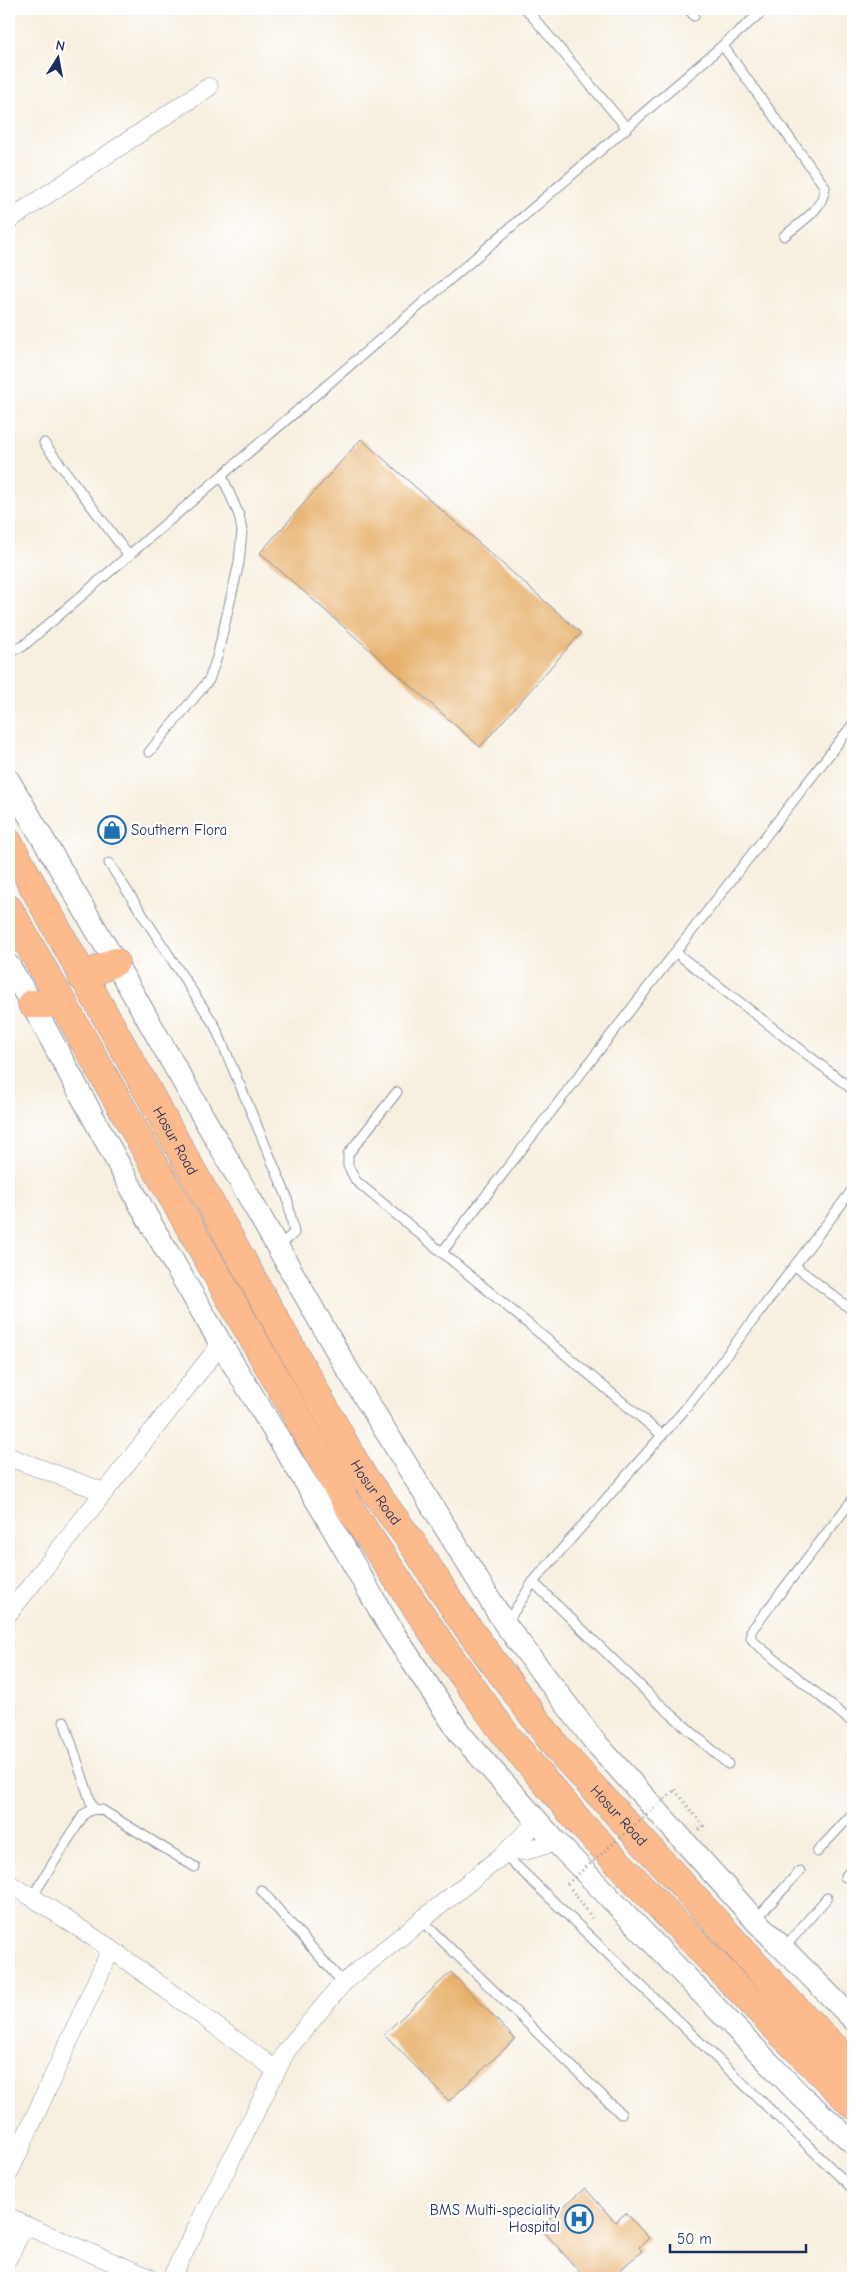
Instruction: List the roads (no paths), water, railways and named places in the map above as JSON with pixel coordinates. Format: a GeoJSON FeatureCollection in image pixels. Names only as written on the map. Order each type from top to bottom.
{"type":"FeatureCollection","features":[{"type":"Feature","properties":{"kind":"highway","name":"Hosur Road"},"geometry":{"type":"LineString","coordinates":[[9,843],[361,1473],[413,1544],[462,1620],[558,1749],[790,2003],[853,2066]]}},
{"type":"Feature","properties":{"kind":"highway","name":"Hosur Road"},"geometry":{"type":"LineString","coordinates":[[9,910],[342,1495],[442,1646],[508,1738],[582,1825],[853,2105]]}},
{"type":"Feature","properties":{"kind":"highway"},"geometry":{"type":"LineString","coordinates":[[82,976],[115,962]]}},
{"type":"Feature","properties":{"kind":"highway"},"geometry":{"type":"LineString","coordinates":[[32,1004],[64,1004]]}},
{"type":"Feature","properties":{"kind":"street"},"geometry":{"type":"LineString","coordinates":[[11,214],[210,87]]}},
{"type":"Feature","properties":{"kind":"street"},"geometry":{"type":"LineString","coordinates":[[9,781],[115,962],[346,1367],[505,1624],[595,1742],[755,1920],[853,2019]]}},
{"type":"Feature","properties":{"kind":"street"},"geometry":{"type":"LineString","coordinates":[[9,966],[32,1004],[147,1217],[221,1344],[320,1506],[392,1631],[461,1735],[556,1842],[800,2095],[853,2143]]}},
{"type":"Feature","properties":{"kind":"street"},"geometry":{"type":"LineString","coordinates":[[9,1613],[221,1344]]}},
{"type":"Feature","properties":{"kind":"street"},"geometry":{"type":"LineString","coordinates":[[9,1457],[104,1492]]}},
{"type":"Feature","properties":{"kind":"street"},"geometry":{"type":"LineString","coordinates":[[171,2278],[286,2050],[343,1983],[507,1852],[538,1821]]}},
{"type":"Feature","properties":{"kind":"street"},"geometry":{"type":"LineString","coordinates":[[507,1852],[524,1851],[556,1842]]}},
{"type":"Feature","properties":{"kind":"street"},"geometry":{"type":"LineString","coordinates":[[9,1884],[111,1949],[276,2070]]}},
{"type":"Feature","properties":{"kind":"street"},"geometry":{"type":"LineString","coordinates":[[9,2173],[111,1949]]}},
{"type":"Feature","properties":{"kind":"street"},"geometry":{"type":"LineString","coordinates":[[9,2258],[16,2221],[150,2278]]}},
{"type":"Feature","properties":{"kind":"lane"},"geometry":{"type":"LineString","coordinates":[[526,9],[627,128]]}},
{"type":"Feature","properties":{"kind":"lane"},"geometry":{"type":"LineString","coordinates":[[9,650],[22,646],[129,556],[765,9]]}},
{"type":"Feature","properties":{"kind":"lane"},"geometry":{"type":"LineString","coordinates":[[723,46],[825,187],[824,197],[819,206],[784,236]]}},
{"type":"Feature","properties":{"kind":"lane"},"geometry":{"type":"LineString","coordinates":[[44,443],[129,556]]}},
{"type":"Feature","properties":{"kind":"lane"},"geometry":{"type":"LineString","coordinates":[[149,752],[209,680],[217,657],[239,563],[242,531],[239,515],[222,476]]}},
{"type":"Feature","properties":{"kind":"lane"},"geometry":{"type":"LineString","coordinates":[[442,1252],[853,724]]}},
{"type":"Feature","properties":{"kind":"lane"},"geometry":{"type":"LineString","coordinates":[[109,863],[215,1026],[248,1100],[287,1197],[294,1233],[277,1248]]}},
{"type":"Feature","properties":{"kind":"lane"},"geometry":{"type":"LineString","coordinates":[[675,952],[853,1090]]}},
{"type":"Feature","properties":{"kind":"lane"},"geometry":{"type":"LineString","coordinates":[[397,1092],[348,1154],[348,1166],[356,1181],[662,1435]]}},
{"type":"Feature","properties":{"kind":"lane"},"geometry":{"type":"LineString","coordinates":[[505,1624],[534,1582],[687,1406],[853,1189]]}},
{"type":"Feature","properties":{"kind":"lane"},"geometry":{"type":"LineString","coordinates":[[795,1266],[853,1311]]}},
{"type":"Feature","properties":{"kind":"lane"},"geometry":{"type":"LineString","coordinates":[[853,1498],[751,1631],[751,1638],[853,1723]]}},
{"type":"Feature","properties":{"kind":"lane"},"geometry":{"type":"LineString","coordinates":[[534,1582],[656,1700],[728,1764]]}},
{"type":"Feature","properties":{"kind":"lane"},"geometry":{"type":"LineString","coordinates":[[64,1721],[93,1809]]}},
{"type":"Feature","properties":{"kind":"lane"},"geometry":{"type":"LineString","coordinates":[[32,1897],[84,1814],[93,1809],[102,1810],[195,1867]]}},
{"type":"Feature","properties":{"kind":"lane"},"geometry":{"type":"LineString","coordinates":[[817,1852],[853,1813]]}},
{"type":"Feature","properties":{"kind":"lane"},"geometry":{"type":"LineString","coordinates":[[507,1852],[853,2189]]}},
{"type":"Feature","properties":{"kind":"lane"},"geometry":{"type":"LineString","coordinates":[[845,1877],[853,1868]]}},
{"type":"Feature","properties":{"kind":"lane"},"geometry":{"type":"LineString","coordinates":[[755,1920],[800,1871]]}},
{"type":"Feature","properties":{"kind":"lane"},"geometry":{"type":"LineString","coordinates":[[261,1890],[343,1983]]}},
{"type":"Feature","properties":{"kind":"lane"},"geometry":{"type":"LineString","coordinates":[[783,1949],[828,1898]]}},
{"type":"Feature","properties":{"kind":"lane"},"geometry":{"type":"LineString","coordinates":[[422,1921],[621,2114]]}},
{"type":"Feature","properties":{"kind":"place","name":"Southern Flora"},"geometry":{"type":"Point","coordinates":[112,830]}},
{"type":"Feature","properties":{"kind":"place","name":"BMS Multi-speciality Hospital"},"geometry":{"type":"Point","coordinates":[579,2219]}}]}
